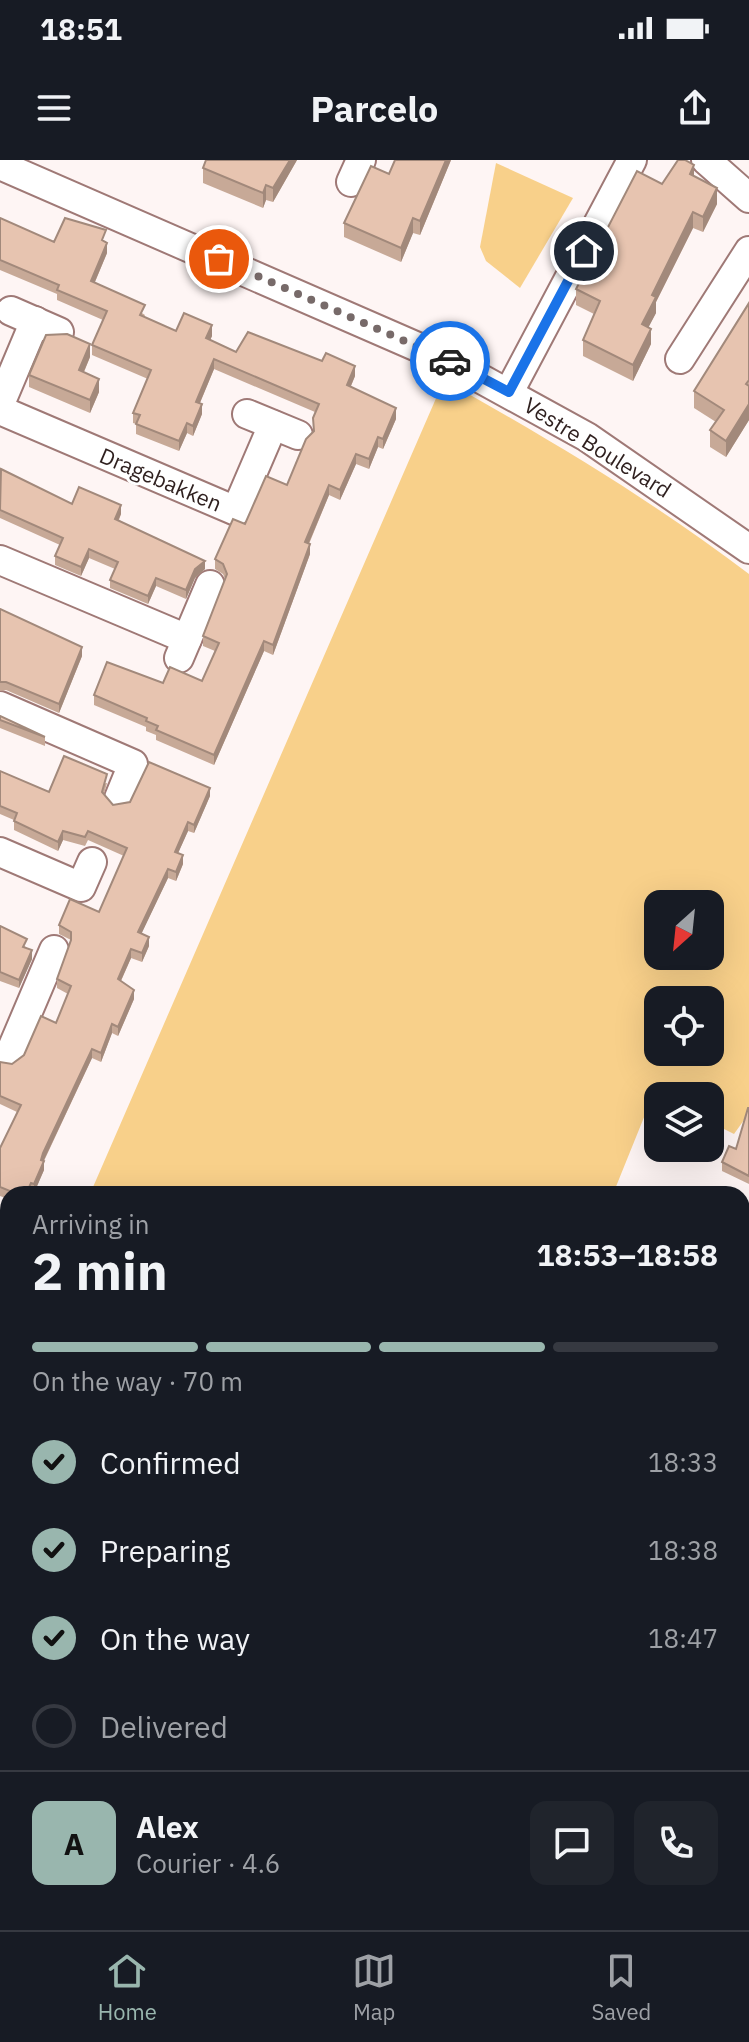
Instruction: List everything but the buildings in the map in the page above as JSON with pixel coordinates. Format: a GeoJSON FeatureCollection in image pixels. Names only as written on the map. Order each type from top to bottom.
{"type":"FeatureCollection","features":[{"type":"Feature","properties":{"kind":"street"},"geometry":{"type":"LineString","coordinates":[[509,392],[632,160]]}},
{"type":"Feature","properties":{"kind":"street"},"geometry":{"type":"LineString","coordinates":[[706,160],[749,198]]}},
{"type":"Feature","properties":{"kind":"street","name":"Vestre Boulevard"},"geometry":{"type":"LineString","coordinates":[[0,165],[357,318],[509,392],[587,437],[749,549]]}},
{"type":"Feature","properties":{"kind":"street"},"geometry":{"type":"LineString","coordinates":[[680,359],[749,251]]}},
{"type":"Feature","properties":{"kind":"street","name":"Dragebakken"},"geometry":{"type":"LineString","coordinates":[[35,321],[0,407],[236,511],[273,424]]}},
{"type":"Feature","properties":{"kind":"street"},"geometry":{"type":"LineString","coordinates":[[0,560],[183,649],[210,585]]}},
{"type":"Feature","properties":{"kind":"street"},"geometry":{"type":"LineString","coordinates":[[0,706],[133,764],[119,798]]}},
{"type":"Feature","properties":{"kind":"street"},"geometry":{"type":"LineString","coordinates":[[0,852],[81,887],[92,862]]}},
{"type":"Feature","properties":{"kind":"street"},"geometry":{"type":"LineString","coordinates":[[9,1037],[54,950]]}},
{"type":"Feature","properties":{"kind":"shaded area"},"geometry":{"type":"Polygon","coordinates":[[[496,163],[573,198],[520,288],[486,261],[480,247],[496,163]]]}},
{"type":"Feature","properties":{"kind":"shaded area"},"geometry":{"type":"Polygon","coordinates":[[[444,380],[600,472],[749,574],[749,1113],[734,1134],[724,1129],[724,1082],[644,1082],[644,1117],[616,1186],[93,1186],[444,380]]]}},
{"type":"Feature","properties":{"kind":"way so far"},"geometry":{"type":"LineString","coordinates":[[219,259],[450,361]]}},
{"type":"Feature","properties":{"kind":"route"},"geometry":{"type":"LineString","coordinates":[[450,361],[509,392],[584,251]]}}]}
